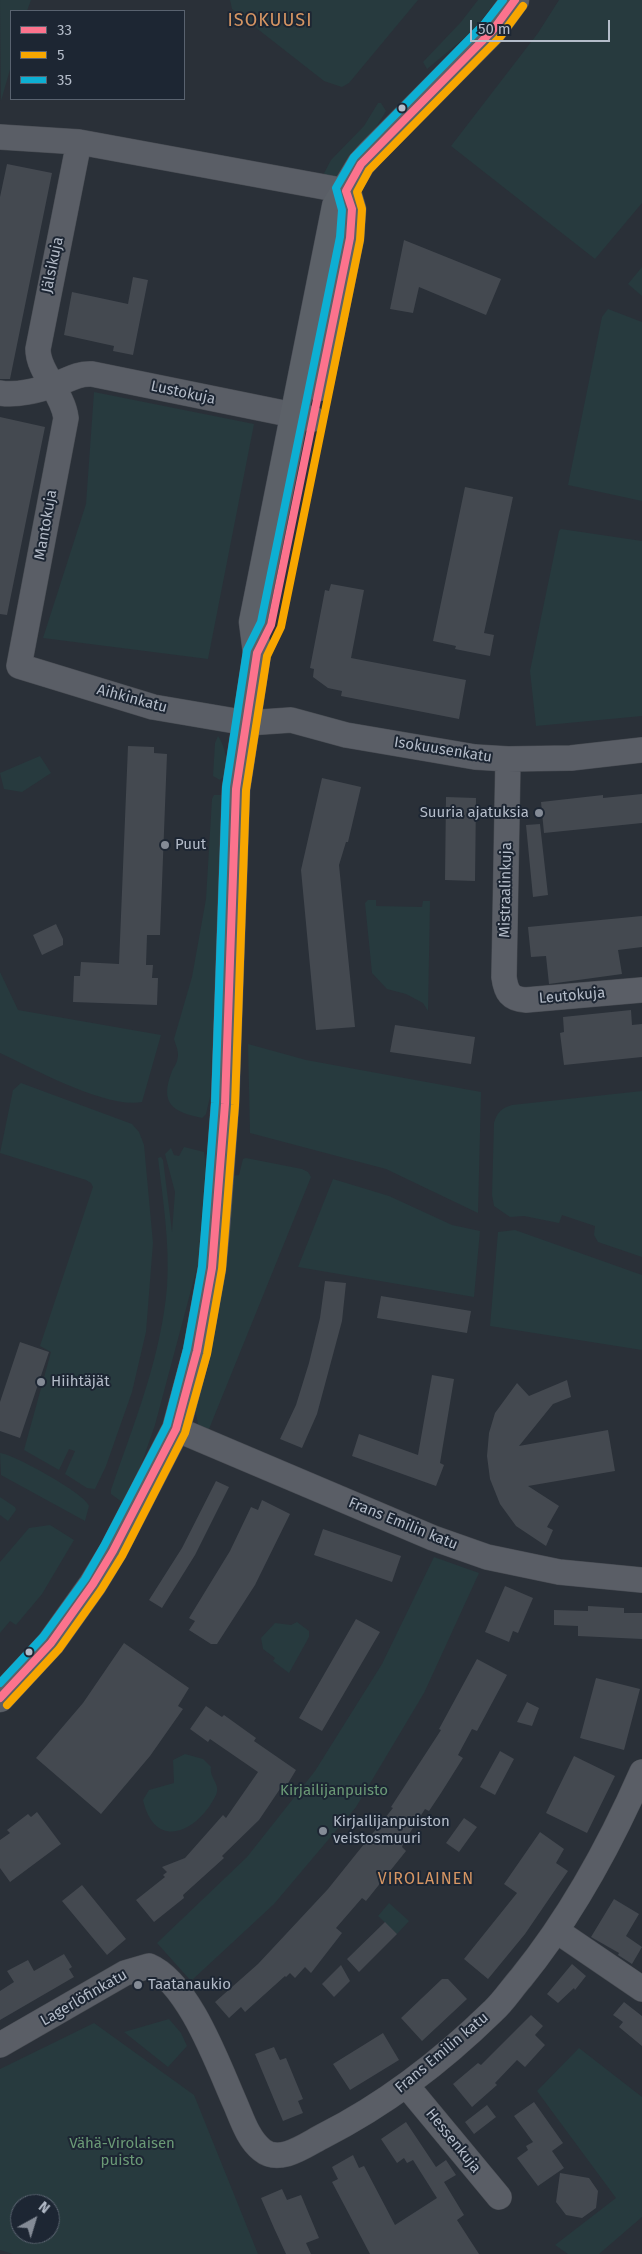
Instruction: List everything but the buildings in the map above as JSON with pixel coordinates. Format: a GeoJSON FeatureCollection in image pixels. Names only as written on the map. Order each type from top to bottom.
{"type":"FeatureCollection","features":[{"type":"Feature","properties":{"kind":"main road"},"geometry":{"type":"LineString","coordinates":[[0,1698],[36,1661],[93,1584],[144,1493],[176,1429],[197,1351],[212,1268],[219,1180],[224,1104],[236,788],[257,653],[271,625],[304,418],[350,238],[352,209],[346,191],[362,164],[372,152],[493,30],[515,0]]}},
{"type":"Feature","properties":{"kind":"street"},"geometry":{"type":"LineString","coordinates":[[0,137],[79,142],[346,191]]}},
{"type":"Feature","properties":{"kind":"street","name":"Jälsikuja"},"geometry":{"type":"LineString","coordinates":[[54,385],[39,359],[38,340],[79,142]]}},
{"type":"Feature","properties":{"kind":"street","name":"Lustokuja"},"geometry":{"type":"LineString","coordinates":[[0,393],[21,393],[54,385],[78,374],[92,374],[304,418]]}},
{"type":"Feature","properties":{"kind":"street","name":"Mantokuja"},"geometry":{"type":"LineString","coordinates":[[19,666],[66,418],[54,385]]}},
{"type":"Feature","properties":{"kind":"street","name":"Aihkinkatu"},"geometry":{"type":"LineString","coordinates":[[19,666],[142,704],[247,723]]}},
{"type":"Feature","properties":{"kind":"street","name":"Isokuusenkatu"},"geometry":{"type":"LineString","coordinates":[[247,723],[291,720],[346,735],[475,757],[508,759],[571,758],[642,750]]}},
{"type":"Feature","properties":{"kind":"street","name":"Mistraalinkuja"},"geometry":{"type":"LineString","coordinates":[[506,990],[504,977],[508,759]]}},
{"type":"Feature","properties":{"kind":"street","name":"Leutokuja"},"geometry":{"type":"LineString","coordinates":[[506,990],[516,1000],[526,1000],[642,990]]}},
{"type":"Feature","properties":{"kind":"street","name":"Frans Emilin katu"},"geometry":{"type":"LineString","coordinates":[[176,1429],[433,1538],[487,1557],[559,1572],[642,1580]]}},
{"type":"Feature","properties":{"kind":"street","name":"Frans Emilin katu"},"geometry":{"type":"LineString","coordinates":[[167,1980],[181,1996],[202,2028],[248,2132],[262,2151],[282,2156],[296,2150],[346,2124],[407,2086],[494,2010],[557,1931],[614,1835],[642,1772]]}},
{"type":"Feature","properties":{"kind":"street"},"geometry":{"type":"LineString","coordinates":[[557,1931],[642,1989]]}},
{"type":"Feature","properties":{"kind":"street","name":"Lagerlöfinkatu"},"geometry":{"type":"LineString","coordinates":[[0,2045],[125,1973],[141,1966],[158,1969],[167,1980]]}},
{"type":"Feature","properties":{"kind":"street","name":"Hessenkuja"},"geometry":{"type":"LineString","coordinates":[[407,2086],[499,2197]]}},
{"type":"Feature","properties":{"kind":"green space"},"geometry":{"type":"Polygon","coordinates":[[[0,0],[31,0],[27,10],[10,10],[10,70],[1,101],[0,0]]]}},
{"type":"Feature","properties":{"kind":"green space"},"geometry":{"type":"Polygon","coordinates":[[[230,0],[418,0],[349,83],[342,87],[324,81],[232,9],[230,0]]]}},
{"type":"Feature","properties":{"kind":"green space"},"geometry":{"type":"Polygon","coordinates":[[[478,0],[497,0],[474,30],[427,69],[423,62],[461,22],[478,0]]]}},
{"type":"Feature","properties":{"kind":"green space"},"geometry":{"type":"Polygon","coordinates":[[[559,0],[642,0],[642,203],[595,259],[451,146],[538,33],[559,0]]]}},
{"type":"Feature","properties":{"kind":"green space"},"geometry":{"type":"Polygon","coordinates":[[[378,103],[381,103],[386,111],[364,147],[338,176],[321,179],[331,160],[364,126],[378,103]]]}},
{"type":"Feature","properties":{"kind":"green space"},"geometry":{"type":"Polygon","coordinates":[[[642,267],[642,296],[628,284],[642,267]]]}},
{"type":"Feature","properties":{"kind":"green space"},"geometry":{"type":"Polygon","coordinates":[[[608,309],[642,322],[642,501],[568,485],[602,317],[608,309]]]}},
{"type":"Feature","properties":{"kind":"green space"},"geometry":{"type":"Polygon","coordinates":[[[94,392],[254,424],[208,659],[43,638],[86,504],[94,392]]]}},
{"type":"Feature","properties":{"kind":"green space"},"geometry":{"type":"Polygon","coordinates":[[[561,529],[642,541],[642,716],[536,726],[530,671],[559,531],[561,529]]]}},
{"type":"Feature","properties":{"kind":"green space"},"geometry":{"type":"Polygon","coordinates":[[[218,736],[226,758],[226,771],[220,780],[213,776],[215,743],[218,736]]]}},
{"type":"Feature","properties":{"kind":"green space"},"geometry":{"type":"Polygon","coordinates":[[[40,756],[51,773],[22,792],[4,789],[0,773],[40,756]]]}},
{"type":"Feature","properties":{"kind":"green space"},"geometry":{"type":"Polygon","coordinates":[[[214,795],[223,795],[210,1097],[206,1114],[202,1118],[176,1109],[168,1099],[167,1091],[168,1082],[178,1058],[174,1039],[192,977],[206,899],[212,799],[214,795]]]}},
{"type":"Feature","properties":{"kind":"green space"},"geometry":{"type":"Polygon","coordinates":[[[368,900],[376,900],[376,906],[422,907],[423,901],[430,901],[428,1011],[423,1003],[406,994],[387,989],[372,973],[365,903],[368,900]]]}},
{"type":"Feature","properties":{"kind":"green space"},"geometry":{"type":"Polygon","coordinates":[[[0,972],[18,1010],[161,1035],[142,1102],[127,1103],[91,1094],[0,1053],[0,972]]]}},
{"type":"Feature","properties":{"kind":"green space"},"geometry":{"type":"Polygon","coordinates":[[[248,1044],[306,1060],[481,1092],[478,1213],[386,1169],[250,1133],[248,1044]]]}},
{"type":"Feature","properties":{"kind":"green space"},"geometry":{"type":"Polygon","coordinates":[[[21,1083],[132,1124],[139,1132],[144,1145],[153,1243],[146,1332],[132,1392],[106,1466],[95,1489],[87,1488],[65,1474],[75,1451],[69,1449],[59,1470],[24,1450],[51,1352],[40,1346],[93,1187],[86,1180],[0,1153],[13,1090],[21,1083]]]}},
{"type":"Feature","properties":{"kind":"green space"},"geometry":{"type":"Polygon","coordinates":[[[642,1091],[642,1257],[598,1242],[594,1235],[595,1226],[562,1215],[559,1223],[524,1216],[510,1217],[494,1206],[492,1195],[494,1123],[498,1113],[503,1109],[512,1105],[642,1091]]]}},
{"type":"Feature","properties":{"kind":"green space"},"geometry":{"type":"Polygon","coordinates":[[[184,1147],[204,1152],[207,1175],[202,1249],[155,1425],[141,1465],[122,1502],[111,1494],[111,1490],[153,1365],[164,1313],[167,1287],[167,1239],[158,1158],[161,1157],[163,1160],[172,1232],[175,1192],[165,1154],[171,1148],[174,1155],[179,1156],[184,1147]]]}},
{"type":"Feature","properties":{"kind":"green space"},"geometry":{"type":"Polygon","coordinates":[[[243,1159],[302,1169],[308,1172],[311,1177],[207,1434],[198,1424],[195,1409],[208,1368],[214,1337],[232,1176],[239,1175],[243,1159]]]}},
{"type":"Feature","properties":{"kind":"green space"},"geometry":{"type":"Polygon","coordinates":[[[333,1179],[389,1196],[452,1225],[480,1231],[474,1297],[298,1267],[333,1179]]]}},
{"type":"Feature","properties":{"kind":"green space"},"geometry":{"type":"Polygon","coordinates":[[[515,1230],[642,1275],[642,1350],[490,1326],[498,1232],[515,1230]]]}},
{"type":"Feature","properties":{"kind":"green space"},"geometry":{"type":"Polygon","coordinates":[[[0,1453],[33,1467],[63,1484],[85,1500],[89,1506],[85,1521],[1,1475],[0,1453]]]}},
{"type":"Feature","properties":{"kind":"green space"},"geometry":{"type":"Polygon","coordinates":[[[0,1497],[15,1507],[16,1510],[8,1521],[0,1515],[0,1497]]]}},
{"type":"Feature","properties":{"kind":"green space"},"geometry":{"type":"Polygon","coordinates":[[[50,1525],[74,1540],[42,1594],[16,1625],[10,1621],[0,1633],[0,1562],[29,1528],[50,1525]]]}},
{"type":"Feature","properties":{"kind":"green space","name":"Kirjailijanpuisto"},"geometry":{"type":"Polygon","coordinates":[[[434,1557],[479,1573],[424,1693],[356,1807],[274,1904],[191,1981],[157,1943],[247,1857],[315,1771],[382,1664],[434,1557]]]}},
{"type":"Feature","properties":{"kind":"green space"},"geometry":{"type":"Polygon","coordinates":[[[297,1622],[309,1631],[309,1637],[289,1673],[273,1661],[275,1658],[263,1649],[261,1638],[275,1623],[291,1625],[297,1622]]]}},
{"type":"Feature","properties":{"kind":"green space"},"geometry":{"type":"Polygon","coordinates":[[[185,1754],[203,1759],[211,1767],[217,1791],[208,1808],[199,1819],[188,1827],[177,1831],[167,1831],[157,1826],[149,1816],[143,1800],[149,1790],[174,1783],[173,1760],[185,1754]]]}},
{"type":"Feature","properties":{"kind":"green space"},"geometry":{"type":"Polygon","coordinates":[[[389,1903],[409,1921],[397,1934],[378,1916],[389,1903]]]}},
{"type":"Feature","properties":{"kind":"green space"},"geometry":{"type":"Polygon","coordinates":[[[169,2019],[181,2033],[187,2046],[168,2067],[124,2032],[169,2019]]]}},
{"type":"Feature","properties":{"kind":"green space","name":"Vähä-Virolaisen puisto"},"geometry":{"type":"Polygon","coordinates":[[[94,2023],[194,2095],[258,2254],[13,2254],[0,2250],[0,2069],[94,2023]]]}},
{"type":"Feature","properties":{"kind":"green space"},"geometry":{"type":"Polygon","coordinates":[[[579,2048],[642,2097],[642,2217],[599,2254],[568,2254],[555,2245],[616,2198],[537,2091],[579,2048]]]}},
{"type":"Feature","properties":{"kind":"transit line","name":"35"},"geometry":{"type":"LineString","coordinates":[[0,1683],[43,1637],[85,1579],[104,1546],[167,1425],[187,1349],[202,1267],[215,1103],[226,787],[247,650],[261,622],[340,237],[342,210],[336,188],[354,157],[485,23],[503,0]]}},
{"type":"Feature","properties":{"kind":"transit line","name":"33"},"geometry":{"type":"LineString","coordinates":[[0,1698],[51,1643],[93,1584],[113,1551],[176,1429],[197,1351],[212,1268],[225,1104],[236,789],[257,653],[271,625],[350,238],[352,209],[346,191],[361,164],[493,30],[515,0]]}},
{"type":"Feature","properties":{"kind":"transit line","name":"5"},"geometry":{"type":"LineString","coordinates":[[7,1705],[59,1649],[101,1590],[122,1556],[185,1433],[207,1354],[222,1269],[235,1105],[246,790],[267,656],[281,627],[360,240],[362,209],[357,192],[369,170],[500,37],[523,6]]}},
{"type":"Feature","properties":{"kind":"place","name":"Suuria ajatuksia"},"geometry":{"type":"Point","coordinates":[539,813]}},
{"type":"Feature","properties":{"kind":"place","name":"Puut"},"geometry":{"type":"Point","coordinates":[165,845]}},
{"type":"Feature","properties":{"kind":"place","name":"Hiihtäjät"},"geometry":{"type":"Point","coordinates":[41,1382]}},
{"type":"Feature","properties":{"kind":"place","name":"Kirjailijanpuiston veistosmuuri"},"geometry":{"type":"Point","coordinates":[323,1831]}},
{"type":"Feature","properties":{"kind":"place","name":"Taatanaukio"},"geometry":{"type":"Point","coordinates":[138,1985]}},
{"type":"Feature","properties":{"kind":"district","name":"ISOKUUSI"},"geometry":{"type":"Point","coordinates":[270,21]}},
{"type":"Feature","properties":{"kind":"district","name":"VIROLAINEN"},"geometry":{"type":"Point","coordinates":[426,1880]}}]}
